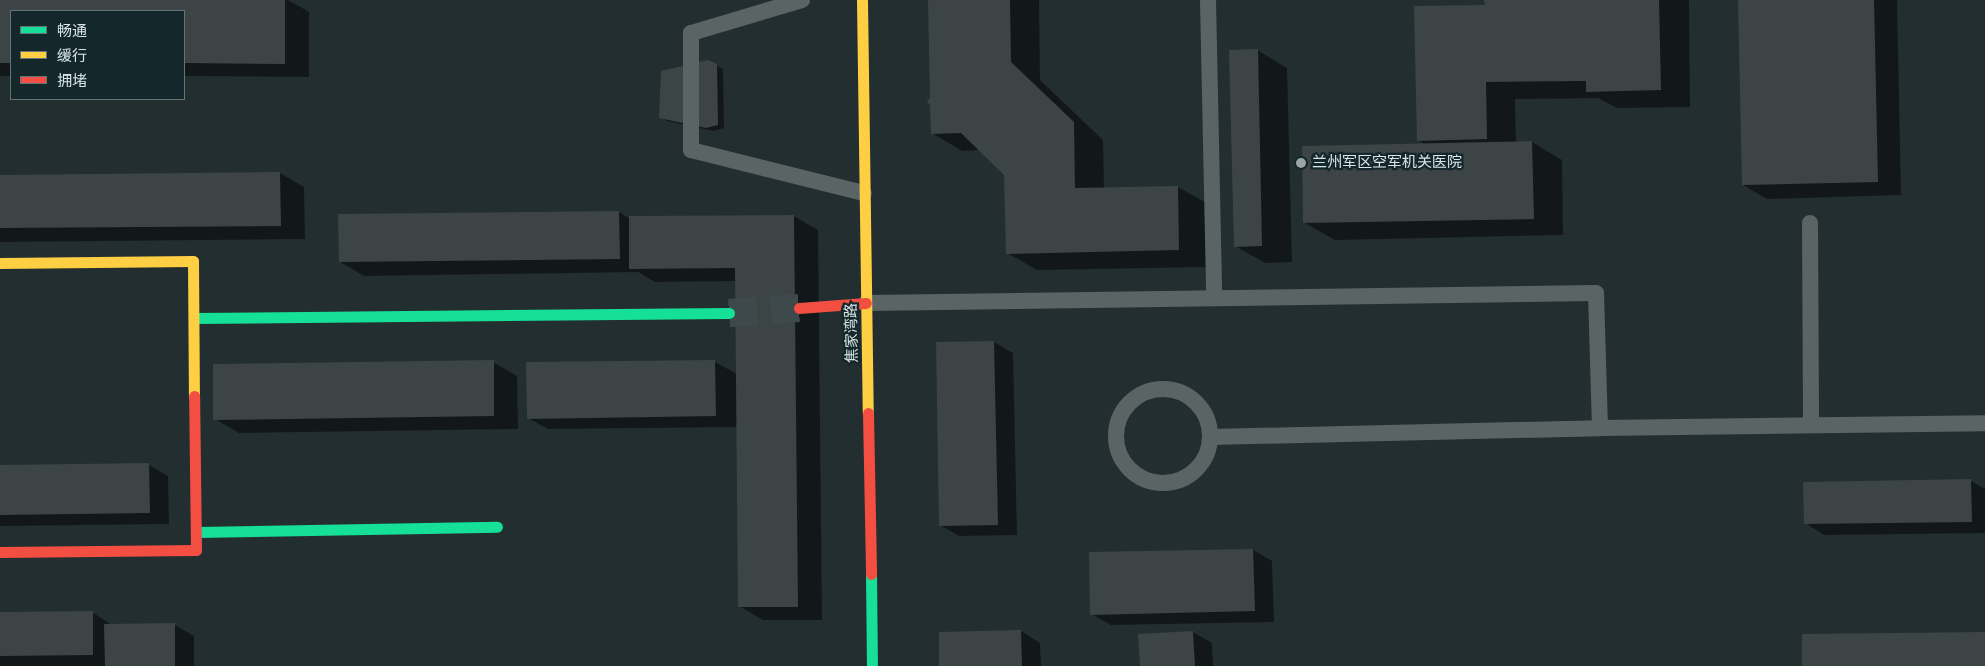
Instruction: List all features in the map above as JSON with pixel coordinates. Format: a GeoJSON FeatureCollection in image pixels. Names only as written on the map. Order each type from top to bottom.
{"type":"FeatureCollection","features":[{"type":"Feature","properties":{"kind":"street","name":"焦家湾路"},"geometry":{"type":"LineString","coordinates":[[862,0],[872,666]]}},
{"type":"Feature","properties":{"kind":"street"},"geometry":{"type":"LineString","coordinates":[[0,263],[193,261],[196,532],[196,550],[0,552]]}},
{"type":"Feature","properties":{"kind":"street"},"geometry":{"type":"LineString","coordinates":[[799,308],[866,303]]}},
{"type":"Feature","properties":{"kind":"street"},"geometry":{"type":"LineString","coordinates":[[194,318],[729,313]]}},
{"type":"Feature","properties":{"kind":"street"},"geometry":{"type":"LineString","coordinates":[[196,532],[497,527]]}},
{"type":"Feature","properties":{"kind":"lane"},"geometry":{"type":"LineString","coordinates":[[802,0],[691,33],[691,150],[864,193]]}},
{"type":"Feature","properties":{"kind":"lane"},"geometry":{"type":"LineString","coordinates":[[1208,0],[1214,298]]}},
{"type":"Feature","properties":{"kind":"lane"},"geometry":{"type":"LineString","coordinates":[[1810,223],[1811,425]]}},
{"type":"Feature","properties":{"kind":"lane"},"geometry":{"type":"LineString","coordinates":[[866,303],[1596,293],[1600,428]]}},
{"type":"Feature","properties":{"kind":"lane"},"geometry":{"type":"LineString","coordinates":[[1164,388],[1182,392],[1198,403],[1208,419],[1211,437],[1207,456],[1196,471],[1180,481],[1162,484],[1143,480],[1128,469],[1118,453],[1115,435],[1119,416],[1130,402],[1146,392],[1164,388]]}},
{"type":"Feature","properties":{"kind":"lane"},"geometry":{"type":"LineString","coordinates":[[1211,437],[1600,428],[1985,423]]}},
{"type":"Feature","properties":{"kind":"building"},"geometry":{"type":"Polygon","coordinates":[[[0,0],[285,0],[285,64],[185,63],[185,10],[10,10],[10,63],[0,63],[0,0]]]}},
{"type":"Feature","properties":{"kind":"building"},"geometry":{"type":"Polygon","coordinates":[[[928,0],[1010,0],[1011,62],[1074,122],[1075,188],[1178,186],[1179,250],[1006,254],[1004,175],[961,133],[931,134],[930,105],[927,102],[930,98],[928,0]]]}},
{"type":"Feature","properties":{"kind":"building"},"geometry":{"type":"Polygon","coordinates":[[[1484,0],[1659,0],[1661,90],[1586,92],[1586,81],[1486,82],[1487,139],[1417,141],[1414,6],[1485,5],[1484,0]]]}},
{"type":"Feature","properties":{"kind":"building"},"geometry":{"type":"Polygon","coordinates":[[[1738,0],[1874,0],[1878,182],[1742,185],[1738,0]]]}},
{"type":"Feature","properties":{"kind":"building"},"geometry":{"type":"Polygon","coordinates":[[[1258,49],[1262,246],[1234,247],[1229,50],[1258,49]]]}},
{"type":"Feature","properties":{"kind":"building"},"geometry":{"type":"Polygon","coordinates":[[[708,60],[717,64],[718,125],[706,128],[659,118],[661,71],[708,60]]]}},
{"type":"Feature","properties":{"kind":"building"},"geometry":{"type":"Polygon","coordinates":[[[1532,141],[1534,219],[1303,223],[1302,146],[1532,141]]]}},
{"type":"Feature","properties":{"kind":"building"},"geometry":{"type":"Polygon","coordinates":[[[280,172],[281,226],[0,228],[0,175],[280,172]]]}},
{"type":"Feature","properties":{"kind":"building"},"geometry":{"type":"Polygon","coordinates":[[[619,211],[620,259],[339,262],[338,214],[619,211]]]}},
{"type":"Feature","properties":{"kind":"building"},"geometry":{"type":"Polygon","coordinates":[[[794,215],[798,607],[738,607],[735,268],[629,269],[629,216],[794,215]]]}},
{"type":"Feature","properties":{"kind":"building"},"geometry":{"type":"Polygon","coordinates":[[[994,341],[998,525],[939,526],[936,342],[994,341]]]}},
{"type":"Feature","properties":{"kind":"building"},"geometry":{"type":"Polygon","coordinates":[[[494,360],[494,416],[213,420],[213,364],[494,360]]]}},
{"type":"Feature","properties":{"kind":"building"},"geometry":{"type":"Polygon","coordinates":[[[715,360],[716,416],[527,419],[526,362],[715,360]]]}},
{"type":"Feature","properties":{"kind":"building"},"geometry":{"type":"Polygon","coordinates":[[[149,463],[150,513],[0,515],[0,465],[149,463]]]}},
{"type":"Feature","properties":{"kind":"building"},"geometry":{"type":"Polygon","coordinates":[[[1971,479],[1972,522],[1804,524],[1803,482],[1971,479]]]}},
{"type":"Feature","properties":{"kind":"building"},"geometry":{"type":"Polygon","coordinates":[[[1253,549],[1255,611],[1090,615],[1089,552],[1253,549]]]}},
{"type":"Feature","properties":{"kind":"building"},"geometry":{"type":"Polygon","coordinates":[[[93,611],[93,655],[0,656],[0,612],[93,611]]]}},
{"type":"Feature","properties":{"kind":"building"},"geometry":{"type":"Polygon","coordinates":[[[175,623],[175,666],[105,666],[104,624],[175,623]]]}},
{"type":"Feature","properties":{"kind":"building"},"geometry":{"type":"Polygon","coordinates":[[[1021,630],[1022,666],[939,666],[939,632],[1021,630]]]}},
{"type":"Feature","properties":{"kind":"building"},"geometry":{"type":"Polygon","coordinates":[[[1193,631],[1195,666],[1140,666],[1138,634],[1193,631]]]}},
{"type":"Feature","properties":{"kind":"building"},"geometry":{"type":"Polygon","coordinates":[[[1985,632],[1985,666],[1802,666],[1802,634],[1985,632]]]}},
{"type":"Feature","properties":{"kind":"tunnel"},"geometry":{"type":"LineString","coordinates":[[729,313],[799,308]]}},
{"type":"Feature","properties":{"kind":"traffic: fast"},"geometry":{"type":"LineString","coordinates":[[194,318],[729,313]]}},
{"type":"Feature","properties":{"kind":"traffic: fast"},"geometry":{"type":"LineString","coordinates":[[196,532],[497,527]]}},
{"type":"Feature","properties":{"kind":"traffic: fast"},"geometry":{"type":"LineString","coordinates":[[871,574],[872,666]]}},
{"type":"Feature","properties":{"kind":"traffic: slow"},"geometry":{"type":"LineString","coordinates":[[862,0],[868,413]]}},
{"type":"Feature","properties":{"kind":"traffic: slow"},"geometry":{"type":"LineString","coordinates":[[0,263],[193,261],[194,396]]}},
{"type":"Feature","properties":{"kind":"traffic: jam"},"geometry":{"type":"LineString","coordinates":[[799,308],[866,303]]}},
{"type":"Feature","properties":{"kind":"traffic: jam"},"geometry":{"type":"LineString","coordinates":[[0,552],[196,550],[194,396]]}},
{"type":"Feature","properties":{"kind":"traffic: jam"},"geometry":{"type":"LineString","coordinates":[[868,413],[871,574]]}},
{"type":"Feature","properties":{"kind":"place","name":"兰州军区空军机关医院"},"geometry":{"type":"Point","coordinates":[1301,163]}}]}
